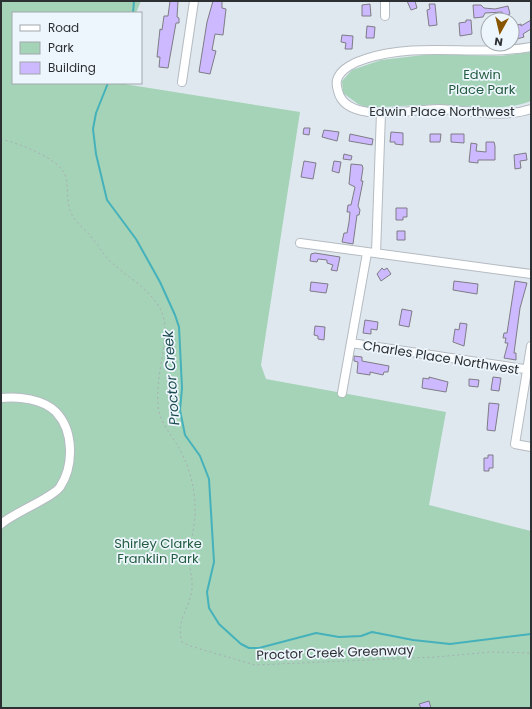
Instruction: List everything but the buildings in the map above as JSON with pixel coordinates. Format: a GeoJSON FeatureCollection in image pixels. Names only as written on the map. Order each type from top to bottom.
{"type":"FeatureCollection","features":[{"type":"Feature","properties":{"kind":"street"},"geometry":{"type":"LineString","coordinates":[[182,82],[194,1]]}},
{"type":"Feature","properties":{"kind":"street"},"geometry":{"type":"LineString","coordinates":[[385,1],[385,16]]}},
{"type":"Feature","properties":{"kind":"street","name":"Edwin Place Northwest"},"geometry":{"type":"LineString","coordinates":[[531,46],[500,50],[443,49],[401,52],[366,59],[350,66],[340,74],[336,83],[343,102],[352,108],[381,113],[437,109],[487,113],[513,112],[531,109]]}},
{"type":"Feature","properties":{"kind":"street"},"geometry":{"type":"LineString","coordinates":[[376,253],[381,113]]}},
{"type":"Feature","properties":{"kind":"street"},"geometry":{"type":"LineString","coordinates":[[300,243],[531,274]]}},
{"type":"Feature","properties":{"kind":"street"},"geometry":{"type":"LineString","coordinates":[[342,393],[367,253]]}},
{"type":"Feature","properties":{"kind":"street","name":"Charles Place Northwest"},"geometry":{"type":"LineString","coordinates":[[351,343],[529,370]]}},
{"type":"Feature","properties":{"kind":"street"},"geometry":{"type":"LineString","coordinates":[[531,346],[529,370],[515,444],[531,448]]}},
{"type":"Feature","properties":{"kind":"street"},"geometry":{"type":"LineString","coordinates":[[1,398],[19,397],[45,405],[56,412],[67,433],[70,454],[68,470],[59,488],[53,494],[9,517],[1,524]]}},
{"type":"Feature","properties":{"kind":"path","name":"Proctor Creek Greenway"},"geometry":{"type":"LineString","coordinates":[[1,139],[19,143],[62,170],[66,177],[68,205],[75,220],[92,238],[107,258],[150,295],[163,314],[165,326],[161,356],[159,412],[186,462],[192,480],[195,502],[195,517],[189,555],[192,586],[180,623],[179,632],[182,642],[190,646],[255,665],[436,657],[491,652],[531,653]]}},
{"type":"Feature","properties":{"kind":"green space","name":"Shirley Clarke Franklin Park"},"geometry":{"type":"Polygon","coordinates":[[[1,1],[141,1],[136,12],[12,12],[12,84],[124,84],[300,112],[261,365],[266,379],[446,412],[429,505],[531,531],[531,708],[1,708],[1,1]]]}},
{"type":"Feature","properties":{"kind":"green space","name":"Edwin Place Park"},"geometry":{"type":"Polygon","coordinates":[[[531,52],[531,101],[520,104],[498,107],[415,105],[368,108],[358,104],[343,93],[342,81],[352,70],[381,60],[432,54],[501,56],[531,52]]]}},
{"type":"Feature","properties":{"kind":"waterway","name":"Proctor Creek"},"geometry":{"type":"LineString","coordinates":[[133,12],[134,1]]}},
{"type":"Feature","properties":{"kind":"waterway","name":"Proctor Creek"},"geometry":{"type":"LineString","coordinates":[[108,84],[96,113],[93,129],[96,154],[107,200],[136,239],[160,282],[179,327],[182,388],[180,410],[185,435],[200,456],[209,479],[214,562],[207,592],[209,608],[219,624],[241,644],[249,648],[259,648],[316,633],[339,637],[361,636],[372,632],[413,640],[450,644],[531,634]]}}]}
